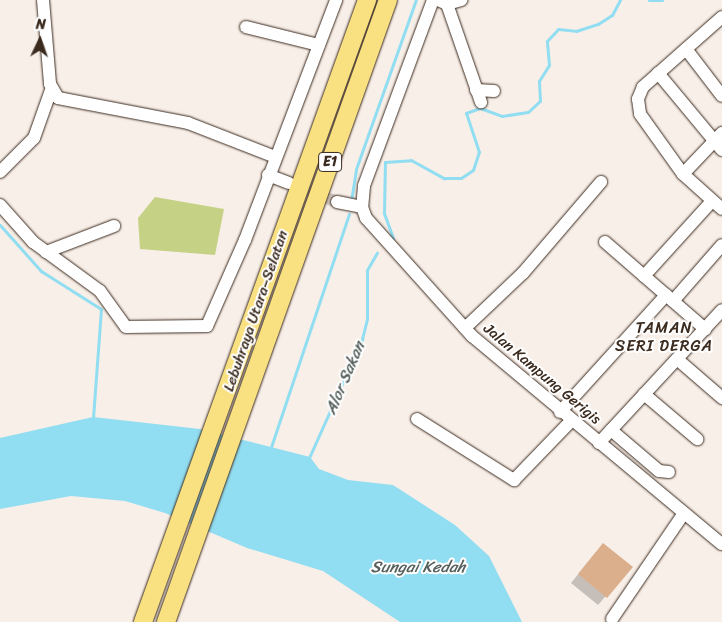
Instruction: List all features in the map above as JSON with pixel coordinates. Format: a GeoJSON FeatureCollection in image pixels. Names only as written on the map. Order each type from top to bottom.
{"type":"FeatureCollection","features":[{"type":"Feature","properties":{"kind":"highway","name":"Lebuhraya Utara–Selatan"},"geometry":{"type":"LineString","coordinates":[[144,622],[367,0]]}},
{"type":"Feature","properties":{"kind":"highway","name":"Lebuhraya Utara–Selatan"},"geometry":{"type":"LineString","coordinates":[[166,622],[388,0]]}},
{"type":"Feature","properties":{"kind":"street"},"geometry":{"type":"LineString","coordinates":[[0,172],[34,138],[51,90],[44,0]]}},
{"type":"Feature","properties":{"kind":"street"},"geometry":{"type":"LineString","coordinates":[[0,205],[46,252],[100,291],[126,327],[202,328],[211,321],[336,0]]}},
{"type":"Feature","properties":{"kind":"street"},"geometry":{"type":"LineString","coordinates":[[337,202],[362,208],[364,186],[385,122],[433,0]]}},
{"type":"Feature","properties":{"kind":"street"},"geometry":{"type":"LineString","coordinates":[[461,0],[443,2],[481,102]]}},
{"type":"Feature","properties":{"kind":"street"},"geometry":{"type":"LineString","coordinates":[[644,276],[717,205],[683,174],[640,114],[640,93],[658,74],[721,19]]}},
{"type":"Feature","properties":{"kind":"street"},"geometry":{"type":"LineString","coordinates":[[246,27],[319,45]]}},
{"type":"Feature","properties":{"kind":"street"},"geometry":{"type":"LineString","coordinates":[[686,49],[722,96]]}},
{"type":"Feature","properties":{"kind":"street"},"geometry":{"type":"LineString","coordinates":[[658,74],[719,142],[683,174]]}},
{"type":"Feature","properties":{"kind":"street"},"geometry":{"type":"LineString","coordinates":[[51,90],[64,101],[188,123],[275,157]]}},
{"type":"Feature","properties":{"kind":"street"},"geometry":{"type":"LineString","coordinates":[[476,90],[494,91]]}},
{"type":"Feature","properties":{"kind":"street"},"geometry":{"type":"LineString","coordinates":[[268,175],[289,183]]}},
{"type":"Feature","properties":{"kind":"street"},"geometry":{"type":"LineString","coordinates":[[465,328],[540,255],[601,182]]}},
{"type":"Feature","properties":{"kind":"street","name":"Jalan Kampung Gerigis"},"geometry":{"type":"LineString","coordinates":[[362,208],[465,328],[560,412],[722,544]]}},
{"type":"Feature","properties":{"kind":"street"},"geometry":{"type":"LineString","coordinates":[[46,252],[114,226]]}},
{"type":"Feature","properties":{"kind":"street"},"geometry":{"type":"LineString","coordinates":[[605,242],[705,329]]}},
{"type":"Feature","properties":{"kind":"street"},"geometry":{"type":"LineString","coordinates":[[560,412],[722,245]]}},
{"type":"Feature","properties":{"kind":"street"},"geometry":{"type":"LineString","coordinates":[[599,443],[722,310]]}},
{"type":"Feature","properties":{"kind":"street"},"geometry":{"type":"LineString","coordinates":[[677,359],[722,398]]}},
{"type":"Feature","properties":{"kind":"street"},"geometry":{"type":"LineString","coordinates":[[644,394],[697,439]]}},
{"type":"Feature","properties":{"kind":"street"},"geometry":{"type":"LineString","coordinates":[[417,419],[514,480],[571,421]]}},
{"type":"Feature","properties":{"kind":"street"},"geometry":{"type":"LineString","coordinates":[[611,430],[659,472],[669,472]]}},
{"type":"Feature","properties":{"kind":"street"},"geometry":{"type":"LineString","coordinates":[[612,619],[684,513]]}},
{"type":"Feature","properties":{"kind":"green space"},"geometry":{"type":"Polygon","coordinates":[[[155,197],[224,209],[215,255],[140,249],[138,218],[155,197]]]}},
{"type":"Feature","properties":{"kind":"water","name":"Sungai Kedah"},"geometry":{"type":"Polygon","coordinates":[[[93,417],[200,429],[310,457],[319,469],[348,480],[393,485],[455,525],[489,556],[522,622],[400,622],[323,571],[247,548],[165,513],[125,501],[71,496],[0,509],[0,438],[93,417]]]}},
{"type":"Feature","properties":{"kind":"building"},"geometry":{"type":"Polygon","coordinates":[[[603,543],[633,567],[607,598],[578,574],[603,543]]]}},
{"type":"Feature","properties":{"kind":"waterway"},"geometry":{"type":"LineString","coordinates":[[351,201],[356,169],[416,0]]}},
{"type":"Feature","properties":{"kind":"waterway","name":"Alor Sakan"},"geometry":{"type":"LineString","coordinates":[[393,238],[384,213],[385,162],[411,160],[444,178],[461,178],[473,170],[479,152],[466,113],[480,108],[502,116],[528,112],[540,101],[539,81],[549,65],[547,41],[558,29],[576,31],[598,24],[612,15],[620,0]]}},
{"type":"Feature","properties":{"kind":"waterway","name":"Alor Sakan"},"geometry":{"type":"LineString","coordinates":[[649,0],[662,0]]}},
{"type":"Feature","properties":{"kind":"waterway"},"geometry":{"type":"LineString","coordinates":[[270,450],[349,214]]}},
{"type":"Feature","properties":{"kind":"waterway"},"geometry":{"type":"LineString","coordinates":[[0,225],[41,271],[101,309],[93,417]]}},
{"type":"Feature","properties":{"kind":"waterway","name":"Alor Sakan"},"geometry":{"type":"LineString","coordinates":[[308,460],[362,339],[367,319],[367,270],[377,253]]}},
{"type":"Feature","properties":{"kind":"tunnel"},"geometry":{"type":"LineString","coordinates":[[292,184],[337,202]]}},
{"type":"Feature","properties":{"kind":"district","name":"TAMAN SERI DERGA"},"geometry":{"type":"Point","coordinates":[664,337]}}]}
